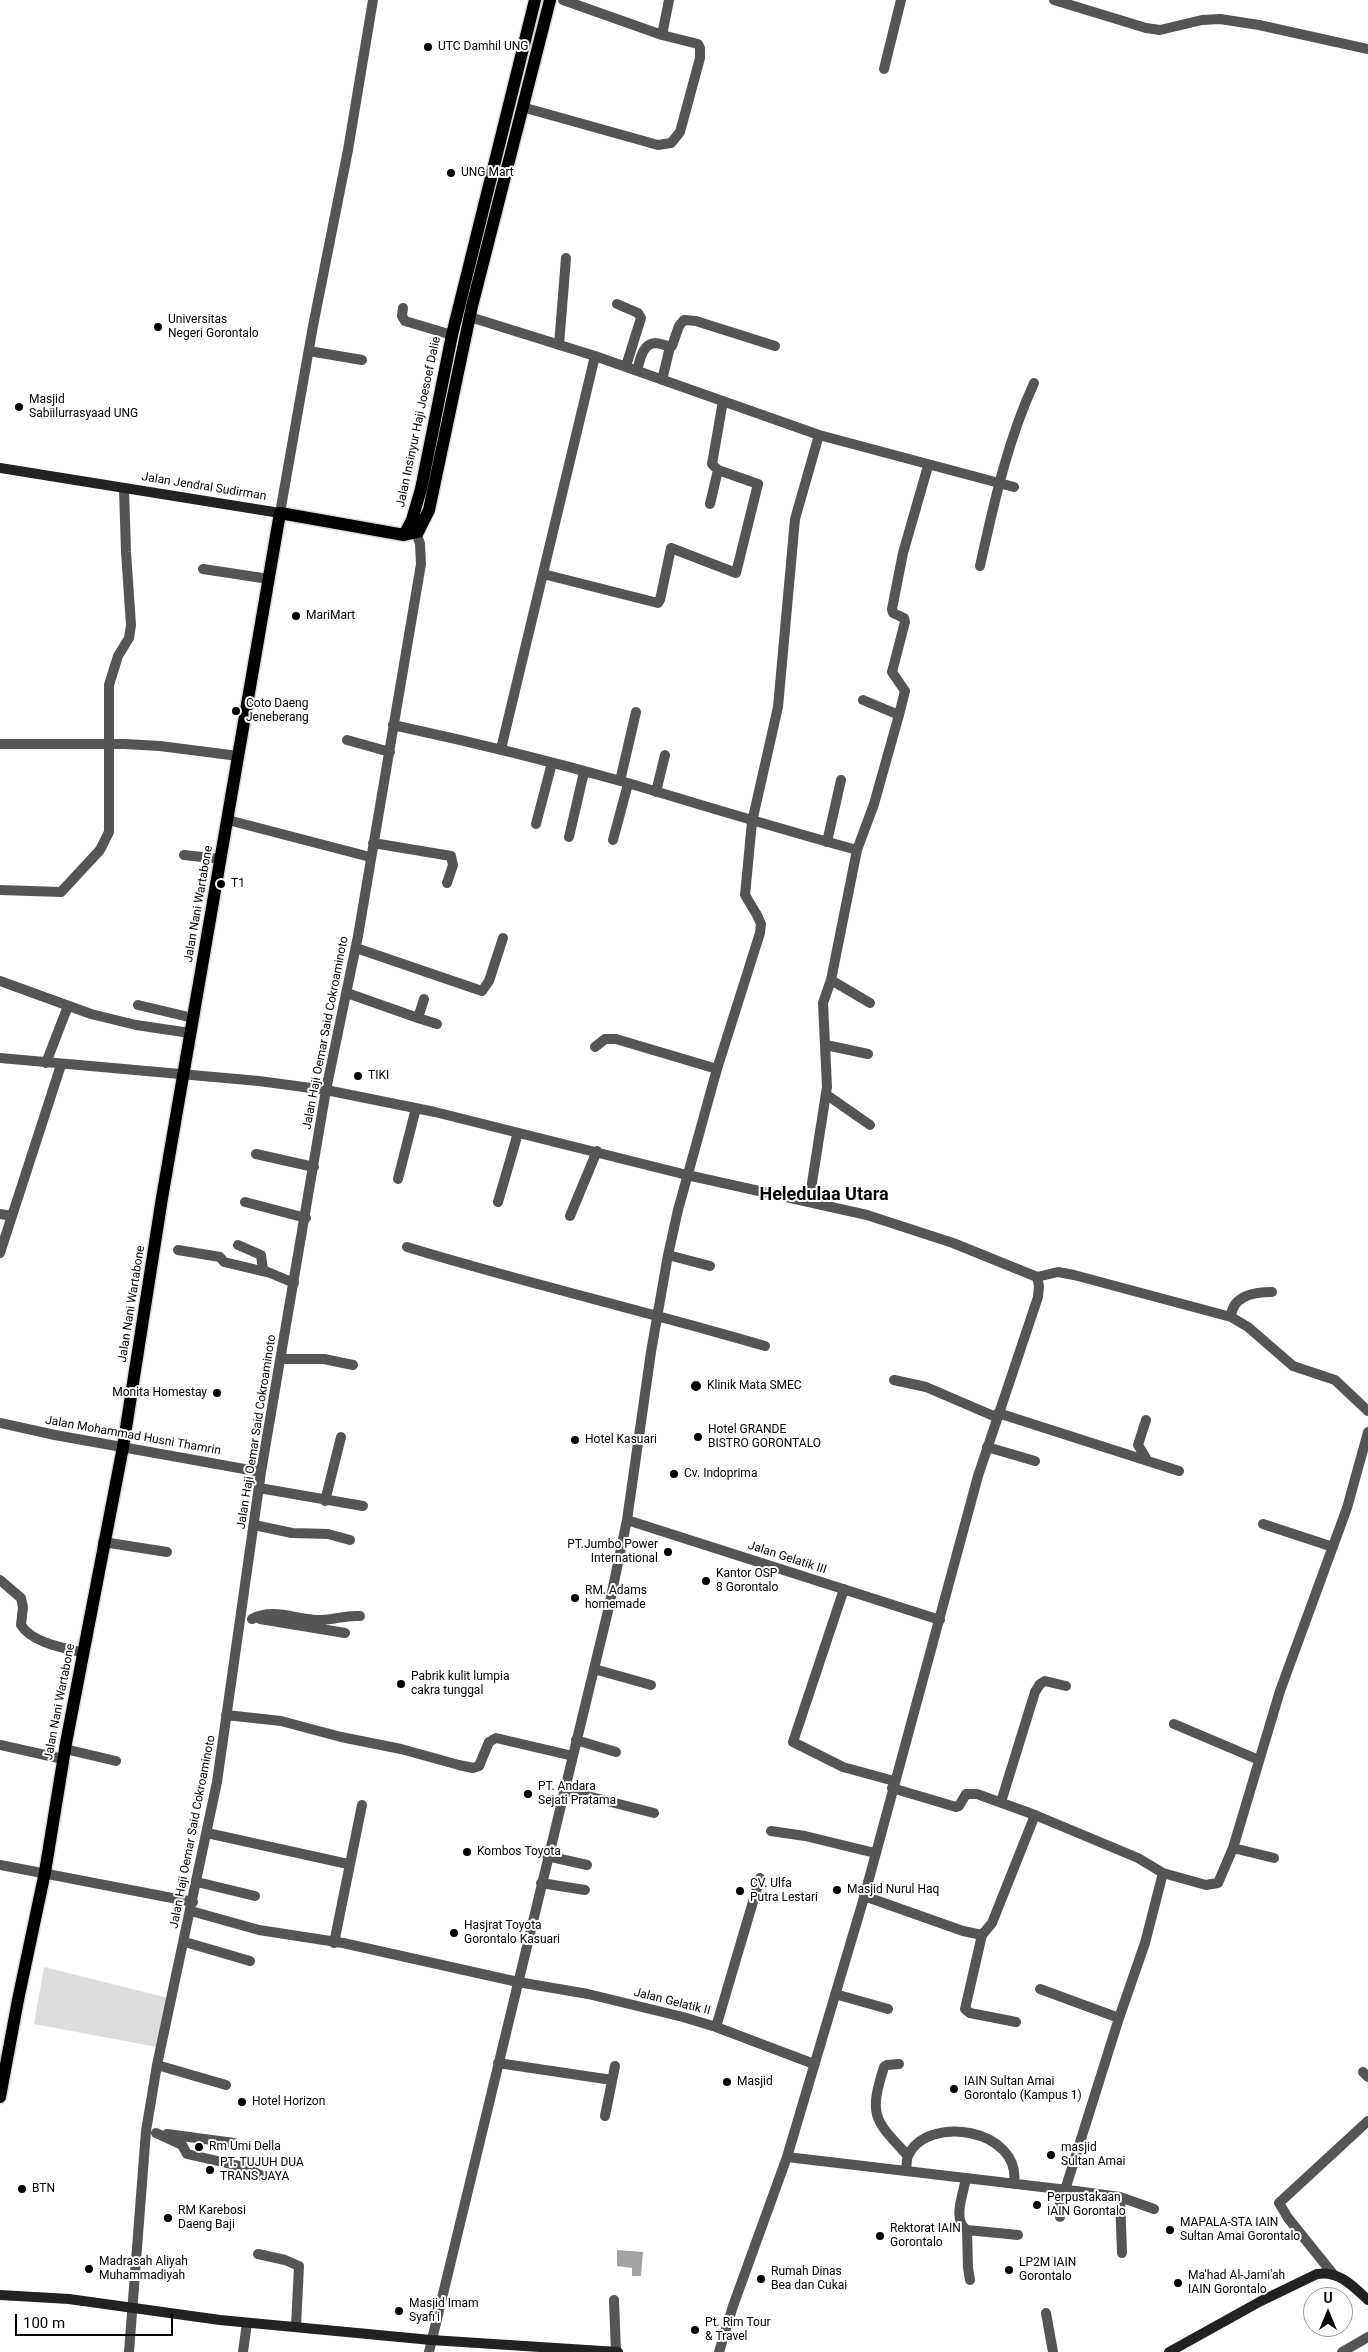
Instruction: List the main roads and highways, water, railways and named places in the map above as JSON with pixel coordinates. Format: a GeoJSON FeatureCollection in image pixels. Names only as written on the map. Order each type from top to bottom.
{"type":"FeatureCollection","features":[{"type":"Feature","properties":{"kind":"main road","name":"Jalan Insinyur Haji Joesoef Dalie"},"geometry":{"type":"LineString","coordinates":[[404,535],[418,532],[424,523],[431,501],[467,309],[535,0]]}},
{"type":"Feature","properties":{"kind":"main road","name":"Jalan Insinyur Haji Joesoef Dalie"},"geometry":{"type":"LineString","coordinates":[[404,535],[412,520],[421,489],[452,336],[467,309],[550,0]]}},
{"type":"Feature","properties":{"kind":"main road","name":"Jalan Jendral Sudirman"},"geometry":{"type":"LineString","coordinates":[[280,513],[404,535]]}},
{"type":"Feature","properties":{"kind":"main road","name":"Jalan Nani Wartabone"},"geometry":{"type":"LineString","coordinates":[[0,2096],[45,1872],[64,1754],[84,1654],[103,1542],[123,1447],[190,1033],[280,513]]}},
{"type":"Feature","properties":{"kind":"place","name":"UTC Damhil UNG"},"geometry":{"type":"Point","coordinates":[428,47]}},
{"type":"Feature","properties":{"kind":"place","name":"UNG Mart"},"geometry":{"type":"Point","coordinates":[451,173]}},
{"type":"Feature","properties":{"kind":"place","name":"Universitas Negeri Gorontalo"},"geometry":{"type":"Point","coordinates":[158,327]}},
{"type":"Feature","properties":{"kind":"place","name":"Masjid Sabiilurrasyaad UNG"},"geometry":{"type":"Point","coordinates":[19,407]}},
{"type":"Feature","properties":{"kind":"place","name":"MariMart"},"geometry":{"type":"Point","coordinates":[296,616]}},
{"type":"Feature","properties":{"kind":"place","name":"Coto Daeng Jeneberang"},"geometry":{"type":"Point","coordinates":[236,711]}},
{"type":"Feature","properties":{"kind":"place","name":"T1"},"geometry":{"type":"Point","coordinates":[221,884]}},
{"type":"Feature","properties":{"kind":"place","name":"TIKI"},"geometry":{"type":"Point","coordinates":[358,1076]}},
{"type":"Feature","properties":{"kind":"place","name":"Klinik Mata SMEC"},"geometry":{"type":"Point","coordinates":[696,1386]}},
{"type":"Feature","properties":{"kind":"place","name":"Monita Homestay"},"geometry":{"type":"Point","coordinates":[217,1393]}},
{"type":"Feature","properties":{"kind":"place","name":"Hotel GRANDE BISTRO GORONTALO"},"geometry":{"type":"Point","coordinates":[698,1437]}},
{"type":"Feature","properties":{"kind":"place","name":"Hotel Kasuari"},"geometry":{"type":"Point","coordinates":[575,1440]}},
{"type":"Feature","properties":{"kind":"place","name":"Cv. Indoprima"},"geometry":{"type":"Point","coordinates":[674,1474]}},
{"type":"Feature","properties":{"kind":"place","name":"PT.Jumbo Power International"},"geometry":{"type":"Point","coordinates":[668,1552]}},
{"type":"Feature","properties":{"kind":"place","name":"Kantor OSP 8 Gorontalo"},"geometry":{"type":"Point","coordinates":[706,1581]}},
{"type":"Feature","properties":{"kind":"place","name":"RM. Adams homemade"},"geometry":{"type":"Point","coordinates":[575,1598]}},
{"type":"Feature","properties":{"kind":"place","name":"Pabrik kulit lumpia cakra tunggal"},"geometry":{"type":"Point","coordinates":[401,1684]}},
{"type":"Feature","properties":{"kind":"place","name":"PT. Andara Sejati Pratama"},"geometry":{"type":"Point","coordinates":[528,1794]}},
{"type":"Feature","properties":{"kind":"place","name":"Kombos Toyota"},"geometry":{"type":"Point","coordinates":[467,1852]}},
{"type":"Feature","properties":{"kind":"place","name":"Masjid Nurul Haq"},"geometry":{"type":"Point","coordinates":[837,1890]}},
{"type":"Feature","properties":{"kind":"place","name":"CV. Ulfa Putra Lestari"},"geometry":{"type":"Point","coordinates":[740,1891]}},
{"type":"Feature","properties":{"kind":"place","name":"Hasjrat Toyota Gorontalo Kasuari"},"geometry":{"type":"Point","coordinates":[454,1933]}},
{"type":"Feature","properties":{"kind":"place","name":"Masjid"},"geometry":{"type":"Point","coordinates":[727,2082]}},
{"type":"Feature","properties":{"kind":"place","name":"IAIN Sultan Amai Gorontalo (Kampus 1)"},"geometry":{"type":"Point","coordinates":[954,2089]}},
{"type":"Feature","properties":{"kind":"place","name":"Hotel Horizon"},"geometry":{"type":"Point","coordinates":[242,2102]}},
{"type":"Feature","properties":{"kind":"place","name":"Rm Umi Della"},"geometry":{"type":"Point","coordinates":[199,2147]}},
{"type":"Feature","properties":{"kind":"place","name":"masjid Sultan Amai"},"geometry":{"type":"Point","coordinates":[1051,2155]}},
{"type":"Feature","properties":{"kind":"place","name":"PT. TUJUH DUA TRANS JAYA"},"geometry":{"type":"Point","coordinates":[210,2170]}},
{"type":"Feature","properties":{"kind":"place","name":"BTN"},"geometry":{"type":"Point","coordinates":[22,2189]}},
{"type":"Feature","properties":{"kind":"place","name":"Perpustakaan IAIN Gorontalo"},"geometry":{"type":"Point","coordinates":[1037,2205]}},
{"type":"Feature","properties":{"kind":"place","name":"RM Karebosi Daeng Baji"},"geometry":{"type":"Point","coordinates":[168,2218]}},
{"type":"Feature","properties":{"kind":"place","name":"MAPALA-STA IAIN Sultan Amai Gorontalo"},"geometry":{"type":"Point","coordinates":[1170,2230]}},
{"type":"Feature","properties":{"kind":"place","name":"Rektorat IAIN Gorontalo"},"geometry":{"type":"Point","coordinates":[880,2236]}},
{"type":"Feature","properties":{"kind":"place","name":"Madrasah Aliyah Muhammadiyah"},"geometry":{"type":"Point","coordinates":[89,2269]}},
{"type":"Feature","properties":{"kind":"place","name":"LP2M IAIN Gorontalo"},"geometry":{"type":"Point","coordinates":[1009,2270]}},
{"type":"Feature","properties":{"kind":"place","name":"Rumah Dinas Bea dan Cukai"},"geometry":{"type":"Point","coordinates":[761,2279]}},
{"type":"Feature","properties":{"kind":"place","name":"Ma'had Al-Jami'ah IAIN Gorontalo"},"geometry":{"type":"Point","coordinates":[1178,2283]}},
{"type":"Feature","properties":{"kind":"place","name":"Masjid Imam Syafi'i"},"geometry":{"type":"Point","coordinates":[399,2311]}},
{"type":"Feature","properties":{"kind":"place","name":"Pt. Rim Tour & Travel"},"geometry":{"type":"Point","coordinates":[695,2330]}},
{"type":"Feature","properties":{"kind":"district","name":"Heledulaa Utara"},"geometry":{"type":"Point","coordinates":[824,1195]}}]}
